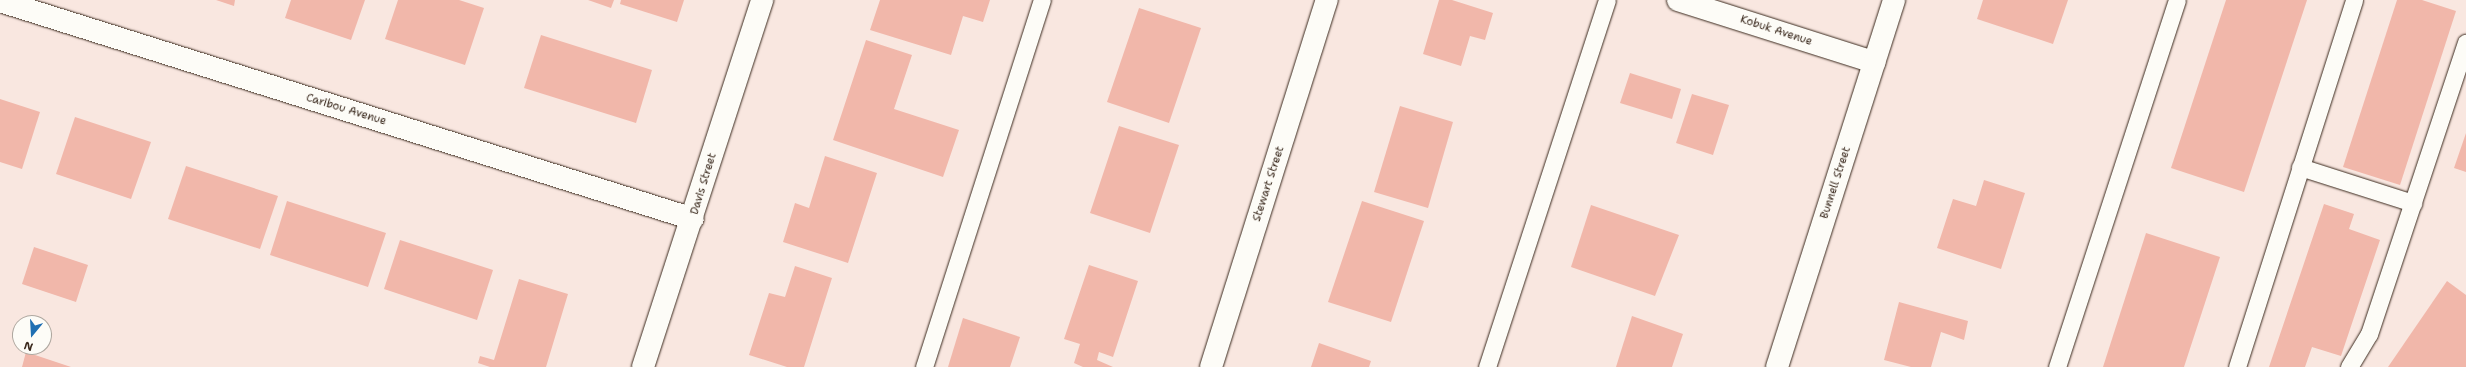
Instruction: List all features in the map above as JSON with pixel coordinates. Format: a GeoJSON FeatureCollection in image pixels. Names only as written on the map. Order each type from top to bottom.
{"type":"FeatureCollection","features":[{"type":"Feature","properties":{"kind":"street","name":"Davis Street"},"geometry":{"type":"LineString","coordinates":[[643,367],[693,219],[762,0]]}},
{"type":"Feature","properties":{"kind":"street","name":"Stewart Street"},"geometry":{"type":"LineString","coordinates":[[1211,367],[1327,0]]}},
{"type":"Feature","properties":{"kind":"street","name":"Kobuk Avenue"},"geometry":{"type":"LineString","coordinates":[[1678,0],[1874,62]]}},
{"type":"Feature","properties":{"kind":"street","name":"Bunnell Street"},"geometry":{"type":"LineString","coordinates":[[1777,367],[1894,0]]}},
{"type":"Feature","properties":{"kind":"street","name":"Caribou Avenue"},"geometry":{"type":"LineString","coordinates":[[0,1],[693,219]]}},
{"type":"Feature","properties":{"kind":"lane"},"geometry":{"type":"LineString","coordinates":[[924,367],[1042,0]]}},
{"type":"Feature","properties":{"kind":"lane"},"geometry":{"type":"LineString","coordinates":[[1487,367],[1607,0]]}},
{"type":"Feature","properties":{"kind":"lane"},"geometry":{"type":"LineString","coordinates":[[2057,367],[2177,0]]}},
{"type":"Feature","properties":{"kind":"lane"},"geometry":{"type":"LineString","coordinates":[[2237,367],[2354,0]]}},
{"type":"Feature","properties":{"kind":"lane"},"geometry":{"type":"LineString","coordinates":[[2349,367],[2369,334],[2466,43]]}},
{"type":"Feature","properties":{"kind":"lane"},"geometry":{"type":"LineString","coordinates":[[2300,167],[2413,202]]}},
{"type":"Feature","properties":{"kind":"building"},"geometry":{"type":"Polygon","coordinates":[[[216,0],[235,0],[234,6],[216,0]]]}},
{"type":"Feature","properties":{"kind":"building"},"geometry":{"type":"Polygon","coordinates":[[[291,0],[365,0],[351,40],[285,18],[291,0]]]}},
{"type":"Feature","properties":{"kind":"building"},"geometry":{"type":"Polygon","coordinates":[[[398,0],[459,0],[484,8],[465,65],[385,39],[398,0]]]}},
{"type":"Feature","properties":{"kind":"building"},"geometry":{"type":"Polygon","coordinates":[[[588,0],[614,0],[611,8],[588,0]]]}},
{"type":"Feature","properties":{"kind":"building"},"geometry":{"type":"Polygon","coordinates":[[[621,0],[684,0],[677,22],[620,4],[621,0]]]}},
{"type":"Feature","properties":{"kind":"building"},"geometry":{"type":"Polygon","coordinates":[[[880,0],[990,0],[983,22],[963,16],[951,55],[870,30],[880,0]]]}},
{"type":"Feature","properties":{"kind":"building"},"geometry":{"type":"Polygon","coordinates":[[[1439,0],[1452,0],[1493,13],[1485,40],[1470,36],[1461,66],[1423,54],[1439,0]]]}},
{"type":"Feature","properties":{"kind":"building"},"geometry":{"type":"Polygon","coordinates":[[[1983,0],[2068,0],[2053,44],[1977,19],[1983,0]]]}},
{"type":"Feature","properties":{"kind":"building"},"geometry":{"type":"Polygon","coordinates":[[[2226,0],[2307,0],[2244,192],[2171,168],[2226,0]]]}},
{"type":"Feature","properties":{"kind":"building"},"geometry":{"type":"Polygon","coordinates":[[[2397,0],[2422,0],[2456,11],[2400,185],[2343,167],[2397,0]]]}},
{"type":"Feature","properties":{"kind":"building"},"geometry":{"type":"Polygon","coordinates":[[[1139,8],[1201,28],[1169,123],[1107,102],[1139,8]]]}},
{"type":"Feature","properties":{"kind":"building"},"geometry":{"type":"Polygon","coordinates":[[[541,35],[652,70],[636,123],[524,88],[541,35]]]}},
{"type":"Feature","properties":{"kind":"building"},"geometry":{"type":"Polygon","coordinates":[[[866,40],[912,55],[894,109],[959,130],[943,177],[833,140],[866,40]]]}},
{"type":"Feature","properties":{"kind":"building"},"geometry":{"type":"Polygon","coordinates":[[[1630,73],[1681,89],[1672,119],[1620,103],[1630,73]]]}},
{"type":"Feature","properties":{"kind":"building"},"geometry":{"type":"Polygon","coordinates":[[[1692,94],[1729,105],[1713,155],[1676,143],[1692,94]]]}},
{"type":"Feature","properties":{"kind":"building"},"geometry":{"type":"Polygon","coordinates":[[[0,99],[40,112],[22,169],[0,162],[0,99]]]}},
{"type":"Feature","properties":{"kind":"building"},"geometry":{"type":"Polygon","coordinates":[[[1400,106],[1453,122],[1428,208],[1374,192],[1400,106]]]}},
{"type":"Feature","properties":{"kind":"building"},"geometry":{"type":"Polygon","coordinates":[[[75,117],[151,142],[131,199],[56,174],[75,117]]]}},
{"type":"Feature","properties":{"kind":"building"},"geometry":{"type":"Polygon","coordinates":[[[1119,126],[1179,145],[1150,233],[1090,213],[1119,126]]]}},
{"type":"Feature","properties":{"kind":"building"},"geometry":{"type":"Polygon","coordinates":[[[2466,133],[2466,172],[2454,168],[2466,133]]]}},
{"type":"Feature","properties":{"kind":"building"},"geometry":{"type":"Polygon","coordinates":[[[825,156],[877,173],[848,263],[783,242],[795,203],[809,208],[825,156]]]}},
{"type":"Feature","properties":{"kind":"building"},"geometry":{"type":"Polygon","coordinates":[[[186,166],[278,196],[260,249],[168,219],[186,166]]]}},
{"type":"Feature","properties":{"kind":"building"},"geometry":{"type":"Polygon","coordinates":[[[1984,180],[2025,193],[2001,269],[1937,248],[1953,199],[1976,206],[1984,180]]]}},
{"type":"Feature","properties":{"kind":"building"},"geometry":{"type":"Polygon","coordinates":[[[287,201],[386,233],[368,287],[270,255],[287,201]]]}},
{"type":"Feature","properties":{"kind":"building"},"geometry":{"type":"Polygon","coordinates":[[[1362,201],[1424,221],[1391,322],[1328,302],[1362,201]]]}},
{"type":"Feature","properties":{"kind":"building"},"geometry":{"type":"Polygon","coordinates":[[[2324,204],[2354,214],[2349,229],[2380,240],[2341,356],[2312,347],[2305,367],[2269,367],[2324,204]]]}},
{"type":"Feature","properties":{"kind":"building"},"geometry":{"type":"Polygon","coordinates":[[[1591,205],[1679,235],[1655,296],[1571,267],[1591,205]]]}},
{"type":"Feature","properties":{"kind":"building"},"geometry":{"type":"Polygon","coordinates":[[[2146,233],[2220,257],[2184,367],[2103,367],[2146,233]]]}},
{"type":"Feature","properties":{"kind":"building"},"geometry":{"type":"Polygon","coordinates":[[[400,240],[493,270],[477,320],[384,289],[400,240]]]}},
{"type":"Feature","properties":{"kind":"building"},"geometry":{"type":"Polygon","coordinates":[[[34,247],[88,265],[76,302],[22,284],[34,247]]]}},
{"type":"Feature","properties":{"kind":"building"},"geometry":{"type":"Polygon","coordinates":[[[1089,265],[1138,281],[1113,357],[1099,352],[1097,360],[1113,367],[1083,367],[1074,363],[1080,344],[1064,339],[1089,265]]]}},
{"type":"Feature","properties":{"kind":"building"},"geometry":{"type":"Polygon","coordinates":[[[795,266],[832,278],[804,367],[787,367],[749,355],[769,293],[785,297],[795,266]]]}},
{"type":"Feature","properties":{"kind":"building"},"geometry":{"type":"Polygon","coordinates":[[[519,279],[568,294],[546,367],[490,367],[478,363],[480,356],[494,360],[519,279]]]}},
{"type":"Feature","properties":{"kind":"building"},"geometry":{"type":"Polygon","coordinates":[[[2447,281],[2466,295],[2466,367],[2388,367],[2447,281]]]}},
{"type":"Feature","properties":{"kind":"building"},"geometry":{"type":"Polygon","coordinates":[[[1899,302],[1968,321],[1964,340],[1941,332],[1931,367],[1911,367],[1884,360],[1899,302]]]}},
{"type":"Feature","properties":{"kind":"building"},"geometry":{"type":"Polygon","coordinates":[[[1632,316],[1683,334],[1672,367],[1616,367],[1632,316]]]}},
{"type":"Feature","properties":{"kind":"building"},"geometry":{"type":"Polygon","coordinates":[[[963,318],[1020,337],[1010,367],[948,367],[963,318]]]}},
{"type":"Feature","properties":{"kind":"building"},"geometry":{"type":"Polygon","coordinates":[[[1319,343],[1371,361],[1369,367],[1311,367],[1319,343]]]}},
{"type":"Feature","properties":{"kind":"building"},"geometry":{"type":"Polygon","coordinates":[[[25,355],[35,355],[71,367],[22,367],[25,355]]]}}]}
